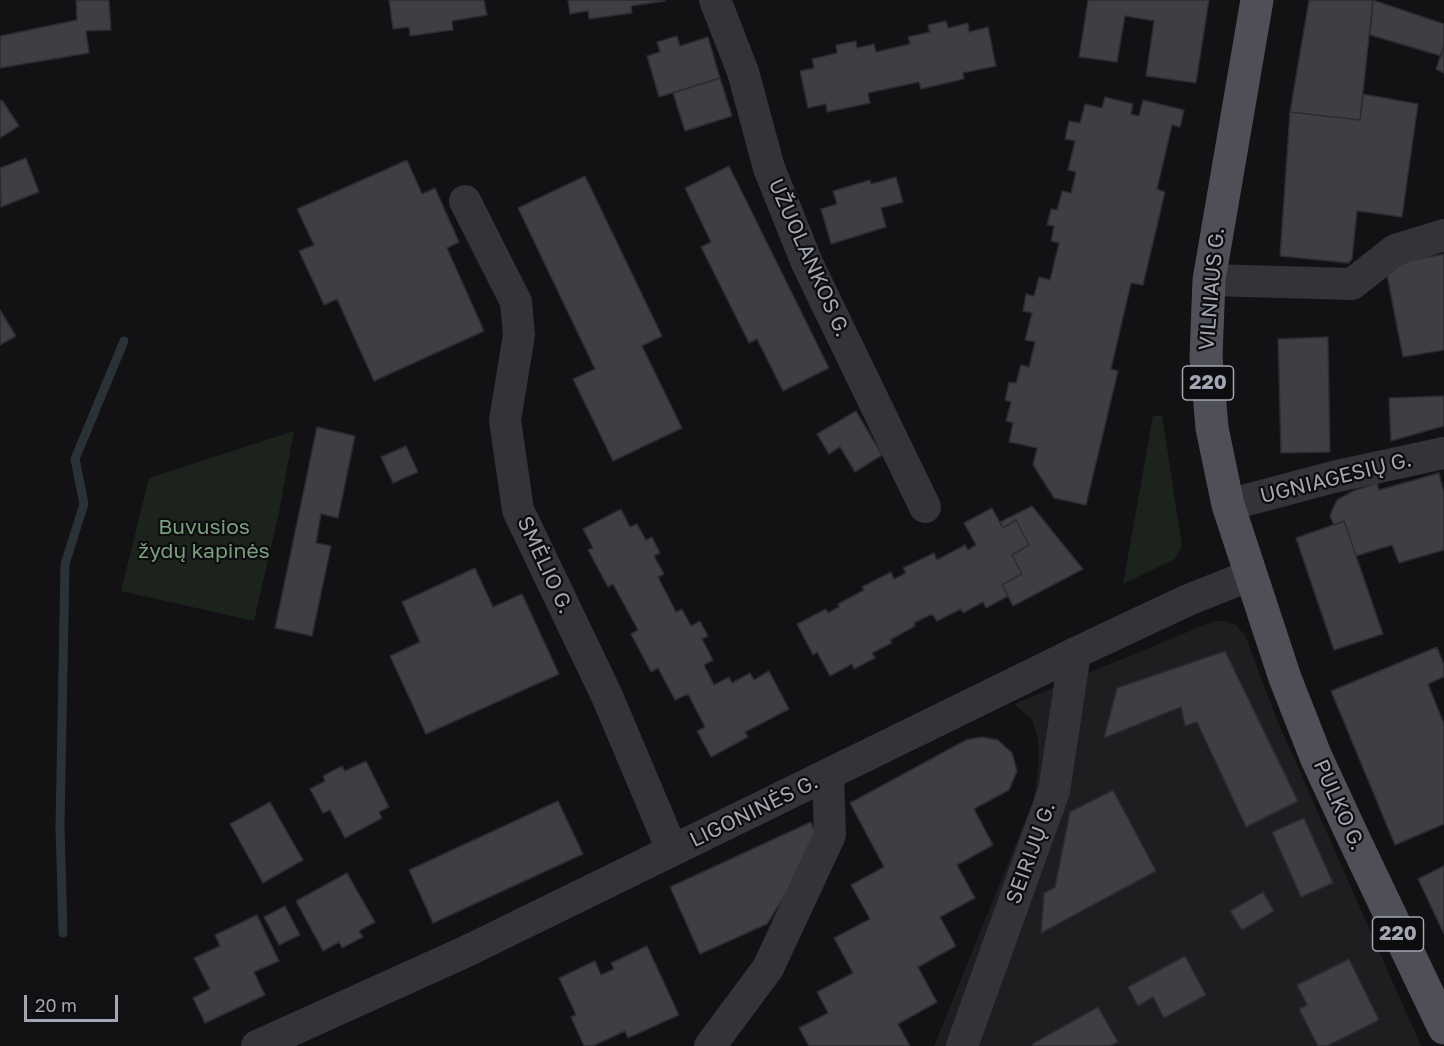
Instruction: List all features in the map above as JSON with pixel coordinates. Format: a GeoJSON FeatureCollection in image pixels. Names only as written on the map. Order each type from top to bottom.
{"type":"FeatureCollection","features":[{"type":"Feature","properties":{"kind":"main road","name":"VILNIAUS G."},"geometry":{"type":"LineString","coordinates":[[1251,575],[1228,505],[1212,428],[1206,357],[1209,280],[1257,0]]}},
{"type":"Feature","properties":{"kind":"main road","name":"PULKO G."},"geometry":{"type":"LineString","coordinates":[[1251,575],[1285,678],[1316,757],[1444,1028]]}},
{"type":"Feature","properties":{"kind":"street","name":"UŽUOLANKOS G."},"geometry":{"type":"LineString","coordinates":[[716,0],[743,72],[769,168],[807,263],[925,507]]}},
{"type":"Feature","properties":{"kind":"street","name":"SMĖLIO G."},"geometry":{"type":"LineString","coordinates":[[465,201],[516,302],[519,335],[505,420],[518,510],[607,696],[672,850]]}},
{"type":"Feature","properties":{"kind":"street"},"geometry":{"type":"LineString","coordinates":[[1209,280],[1352,284],[1395,250],[1444,235]]}},
{"type":"Feature","properties":{"kind":"street","name":"UGNIAGESIŲ G."},"geometry":{"type":"LineString","coordinates":[[1228,505],[1333,477],[1444,453]]}},
{"type":"Feature","properties":{"kind":"street","name":"LIGONINĖS G."},"geometry":{"type":"LineString","coordinates":[[257,1046],[467,951],[828,776],[1074,653],[1188,600],[1251,575]]}},
{"type":"Feature","properties":{"kind":"street","name":"SEIRIJŲ G."},"geometry":{"type":"LineString","coordinates":[[962,1046],[1053,791],[1074,653]]}},
{"type":"Feature","properties":{"kind":"street"},"geometry":{"type":"LineString","coordinates":[[710,1046],[768,968],[830,836],[828,776]]}},
{"type":"Feature","properties":{"kind":"shaded area"},"geometry":{"type":"Polygon","coordinates":[[[1214,621],[1225,621],[1236,625],[1245,635],[1275,715],[1421,1046],[934,1046],[1034,799],[1039,762],[1038,739],[1032,719],[1014,704],[1214,621]]]}},
{"type":"Feature","properties":{"kind":"green space"},"geometry":{"type":"Polygon","coordinates":[[[1162,415],[1182,546],[1175,559],[1123,584],[1153,416],[1162,415]]]}},
{"type":"Feature","properties":{"kind":"green space","name":"Buvusios žydų kapinės"},"geometry":{"type":"Polygon","coordinates":[[[294,431],[279,512],[254,621],[121,591],[149,478],[294,431]]]}},
{"type":"Feature","properties":{"kind":"building"},"geometry":{"type":"Polygon","coordinates":[[[76,0],[109,0],[111,30],[86,31],[89,53],[0,68],[0,36],[77,20],[76,0]]]}},
{"type":"Feature","properties":{"kind":"building"},"geometry":{"type":"Polygon","coordinates":[[[389,0],[484,0],[487,15],[452,21],[453,30],[410,36],[409,27],[393,29],[389,0]]]}},
{"type":"Feature","properties":{"kind":"building"},"geometry":{"type":"Polygon","coordinates":[[[568,0],[665,1],[631,6],[632,13],[589,19],[588,11],[570,14],[568,0]]]}},
{"type":"Feature","properties":{"kind":"building"},"geometry":{"type":"Polygon","coordinates":[[[1088,0],[1209,0],[1196,83],[1146,76],[1154,21],[1125,16],[1117,62],[1079,57],[1088,0]]]}},
{"type":"Feature","properties":{"kind":"building"},"geometry":{"type":"Polygon","coordinates":[[[1309,0],[1373,0],[1360,120],[1290,112],[1309,0]]]}},
{"type":"Feature","properties":{"kind":"building"},"geometry":{"type":"Polygon","coordinates":[[[1373,0],[1444,24],[1444,45],[1441,56],[1370,35],[1373,0]]]}},
{"type":"Feature","properties":{"kind":"building"},"geometry":{"type":"Polygon","coordinates":[[[946,21],[948,28],[968,23],[969,32],[988,27],[996,66],[963,73],[964,79],[921,89],[919,82],[868,93],[870,103],[827,112],[826,104],[808,108],[800,71],[814,68],[812,59],[837,53],[836,45],[856,41],[857,48],[874,44],[876,52],[910,44],[908,37],[930,32],[928,25],[946,21]]]}},
{"type":"Feature","properties":{"kind":"building"},"geometry":{"type":"Polygon","coordinates":[[[677,36],[680,46],[708,37],[720,78],[659,97],[647,56],[660,52],[657,42],[677,36]]]}},
{"type":"Feature","properties":{"kind":"building"},"geometry":{"type":"Polygon","coordinates":[[[1444,45],[1444,73],[1436,69],[1444,45]]]}},
{"type":"Feature","properties":{"kind":"building"},"geometry":{"type":"Polygon","coordinates":[[[720,78],[732,116],[685,131],[673,93],[720,78]]]}},
{"type":"Feature","properties":{"kind":"building"},"geometry":{"type":"Polygon","coordinates":[[[1363,94],[1418,104],[1402,217],[1357,211],[1352,259],[1348,263],[1280,256],[1290,112],[1360,120],[1363,94]]]}},
{"type":"Feature","properties":{"kind":"building"},"geometry":{"type":"Polygon","coordinates":[[[1105,97],[1133,104],[1131,114],[1139,116],[1143,100],[1184,110],[1180,127],[1172,125],[1157,189],[1165,192],[1143,285],[1131,283],[1111,369],[1118,371],[1086,505],[1054,498],[1033,465],[1037,448],[1009,442],[1013,423],[1006,421],[1011,402],[1005,400],[1009,382],[1016,383],[1021,365],[1029,367],[1035,342],[1025,340],[1032,313],[1023,311],[1026,294],[1034,296],[1039,277],[1050,280],[1059,243],[1051,241],[1054,226],[1047,225],[1051,209],[1057,210],[1062,191],[1071,193],[1076,172],[1068,170],[1075,141],[1065,139],[1069,121],[1080,123],[1085,104],[1102,108],[1105,97]]]}},
{"type":"Feature","properties":{"kind":"building"},"geometry":{"type":"Polygon","coordinates":[[[2,100],[19,126],[0,138],[0,101],[2,100]]]}},
{"type":"Feature","properties":{"kind":"building"},"geometry":{"type":"Polygon","coordinates":[[[26,158],[39,192],[1,207],[0,168],[26,158]]]}},
{"type":"Feature","properties":{"kind":"building"},"geometry":{"type":"Polygon","coordinates":[[[407,160],[422,194],[435,188],[459,242],[447,248],[484,331],[374,381],[337,299],[324,305],[299,251],[314,245],[297,209],[407,160]]]}},
{"type":"Feature","properties":{"kind":"building"},"geometry":{"type":"Polygon","coordinates":[[[729,166],[829,368],[783,391],[757,339],[749,343],[701,247],[711,242],[685,188],[729,166]]]}},
{"type":"Feature","properties":{"kind":"building"},"geometry":{"type":"Polygon","coordinates":[[[585,176],[662,336],[642,346],[682,428],[613,461],[573,379],[595,369],[518,208],[585,176]]]}},
{"type":"Feature","properties":{"kind":"building"},"geometry":{"type":"Polygon","coordinates":[[[896,177],[903,202],[881,208],[886,227],[831,244],[821,209],[837,204],[833,191],[870,180],[871,184],[896,177]]]}},
{"type":"Feature","properties":{"kind":"building"},"geometry":{"type":"Polygon","coordinates":[[[1444,254],[1444,350],[1403,357],[1385,265],[1444,254]]]}},
{"type":"Feature","properties":{"kind":"building"},"geometry":{"type":"Polygon","coordinates":[[[0,310],[16,336],[0,345],[0,310]]]}},
{"type":"Feature","properties":{"kind":"building"},"geometry":{"type":"Polygon","coordinates":[[[1328,337],[1330,452],[1281,453],[1278,339],[1328,337]]]}},
{"type":"Feature","properties":{"kind":"building"},"geometry":{"type":"Polygon","coordinates":[[[1444,396],[1444,426],[1391,441],[1389,398],[1444,396]]]}},
{"type":"Feature","properties":{"kind":"building"},"geometry":{"type":"Polygon","coordinates":[[[856,411],[882,455],[855,472],[840,447],[829,454],[817,434],[856,411]]]}},
{"type":"Feature","properties":{"kind":"building"},"geometry":{"type":"Polygon","coordinates":[[[317,427],[355,436],[338,518],[321,514],[316,543],[331,546],[312,636],[275,628],[317,427]]]}},
{"type":"Feature","properties":{"kind":"building"},"geometry":{"type":"Polygon","coordinates":[[[406,446],[418,472],[393,483],[381,457],[406,446]]]}},
{"type":"Feature","properties":{"kind":"building"},"geometry":{"type":"Polygon","coordinates":[[[1439,473],[1444,493],[1444,550],[1399,563],[1392,545],[1356,556],[1344,521],[1334,525],[1330,516],[1337,500],[1353,491],[1377,483],[1379,490],[1439,473]]]}},
{"type":"Feature","properties":{"kind":"building"},"geometry":{"type":"Polygon","coordinates":[[[1032,506],[1083,569],[1013,606],[1002,585],[1022,574],[1012,555],[1029,545],[1016,520],[1003,528],[1000,522],[1032,506]]]}},
{"type":"Feature","properties":{"kind":"building"},"geometry":{"type":"Polygon","coordinates":[[[992,508],[1003,528],[1016,520],[1029,545],[1012,555],[1022,574],[1002,585],[1008,596],[986,608],[983,602],[963,613],[961,609],[937,621],[932,614],[914,623],[915,626],[890,640],[892,643],[872,653],[875,658],[854,669],[852,664],[830,676],[817,652],[813,655],[797,624],[826,609],[828,613],[839,607],[838,604],[864,590],[862,587],[891,572],[894,579],[906,573],[903,568],[934,553],[937,560],[965,545],[968,550],[976,545],[964,523],[992,508]]]}},
{"type":"Feature","properties":{"kind":"building"},"geometry":{"type":"Polygon","coordinates":[[[621,509],[630,527],[637,524],[646,540],[652,537],[660,553],[654,556],[664,574],[658,577],[676,612],[682,609],[691,626],[700,621],[708,636],[702,639],[713,660],[704,665],[714,685],[729,677],[732,683],[750,673],[754,680],[769,671],[789,709],[745,732],[748,737],[711,757],[697,731],[705,727],[688,694],[675,700],[658,668],[651,672],[631,634],[638,630],[613,584],[608,587],[588,550],[593,548],[583,529],[621,509]]]}},
{"type":"Feature","properties":{"kind":"building"},"geometry":{"type":"Polygon","coordinates":[[[1344,521],[1383,634],[1334,650],[1296,538],[1344,521]]]}},
{"type":"Feature","properties":{"kind":"building"},"geometry":{"type":"Polygon","coordinates":[[[475,568],[493,607],[522,594],[559,674],[426,734],[390,656],[420,642],[402,602],[475,568]]]}},
{"type":"Feature","properties":{"kind":"building"},"geometry":{"type":"Polygon","coordinates":[[[1437,647],[1444,665],[1444,677],[1428,684],[1444,724],[1444,824],[1395,845],[1331,691],[1437,647]]]}},
{"type":"Feature","properties":{"kind":"building"},"geometry":{"type":"Polygon","coordinates":[[[1225,651],[1298,801],[1246,827],[1197,722],[1185,726],[1181,707],[1104,738],[1117,688],[1225,651]]]}},
{"type":"Feature","properties":{"kind":"building"},"geometry":{"type":"Polygon","coordinates":[[[982,737],[998,740],[1012,753],[1017,771],[1009,790],[974,809],[993,845],[957,865],[975,898],[940,917],[956,946],[918,967],[937,1002],[898,1024],[910,1046],[809,1046],[799,1028],[828,1013],[817,992],[853,973],[834,938],[870,919],[851,885],[884,867],[850,803],[966,740],[982,737]]]}},
{"type":"Feature","properties":{"kind":"building"},"geometry":{"type":"Polygon","coordinates":[[[366,761],[389,807],[379,812],[382,818],[345,838],[330,810],[323,813],[310,789],[325,781],[323,776],[342,766],[345,771],[366,761]]]}},
{"type":"Feature","properties":{"kind":"building"},"geometry":{"type":"Polygon","coordinates":[[[1113,790],[1156,871],[1041,933],[1044,893],[1055,887],[1070,812],[1113,790]]]}},
{"type":"Feature","properties":{"kind":"building"},"geometry":{"type":"Polygon","coordinates":[[[558,801],[583,854],[433,923],[409,870],[558,801]]]}},
{"type":"Feature","properties":{"kind":"building"},"geometry":{"type":"Polygon","coordinates":[[[270,802],[303,860],[263,883],[230,824],[270,802]]]}},
{"type":"Feature","properties":{"kind":"building"},"geometry":{"type":"Polygon","coordinates":[[[1304,818],[1333,883],[1301,897],[1272,832],[1304,818]]]}},
{"type":"Feature","properties":{"kind":"building"},"geometry":{"type":"Polygon","coordinates":[[[811,822],[819,841],[767,924],[700,954],[670,887],[811,822]]]}},
{"type":"Feature","properties":{"kind":"building"},"geometry":{"type":"Polygon","coordinates":[[[1444,866],[1444,934],[1418,879],[1444,866]]]}},
{"type":"Feature","properties":{"kind":"building"},"geometry":{"type":"Polygon","coordinates":[[[347,873],[375,922],[359,931],[363,937],[342,948],[339,942],[323,951],[296,901],[347,873]]]}},
{"type":"Feature","properties":{"kind":"building"},"geometry":{"type":"Polygon","coordinates":[[[1263,892],[1274,911],[1242,930],[1230,911],[1263,892]]]}},
{"type":"Feature","properties":{"kind":"building"},"geometry":{"type":"Polygon","coordinates":[[[285,906],[300,935],[279,945],[264,917],[285,906]]]}},
{"type":"Feature","properties":{"kind":"building"},"geometry":{"type":"Polygon","coordinates":[[[257,915],[279,961],[254,972],[265,995],[205,1023],[193,998],[210,989],[194,958],[220,946],[215,935],[257,915]]]}},
{"type":"Feature","properties":{"kind":"building"},"geometry":{"type":"Polygon","coordinates":[[[647,946],[679,1015],[628,1038],[625,1031],[593,1046],[584,1046],[571,1017],[576,1015],[559,978],[595,961],[601,975],[614,969],[611,963],[647,946]]]}},
{"type":"Feature","properties":{"kind":"building"},"geometry":{"type":"Polygon","coordinates":[[[1185,956],[1206,995],[1164,1018],[1153,997],[1138,1006],[1128,987],[1185,956]]]}},
{"type":"Feature","properties":{"kind":"building"},"geometry":{"type":"Polygon","coordinates":[[[1349,959],[1379,1020],[1327,1046],[1318,1046],[1299,1009],[1307,1005],[1297,985],[1349,959]]]}},
{"type":"Feature","properties":{"kind":"building"},"geometry":{"type":"Polygon","coordinates":[[[1098,1007],[1118,1042],[1110,1046],[1033,1046],[1032,1044],[1098,1007]]]}},
{"type":"Feature","properties":{"kind":"waterway"},"geometry":{"type":"LineString","coordinates":[[63,933],[60,826],[65,564],[84,504],[75,459],[124,341]]}}]}
